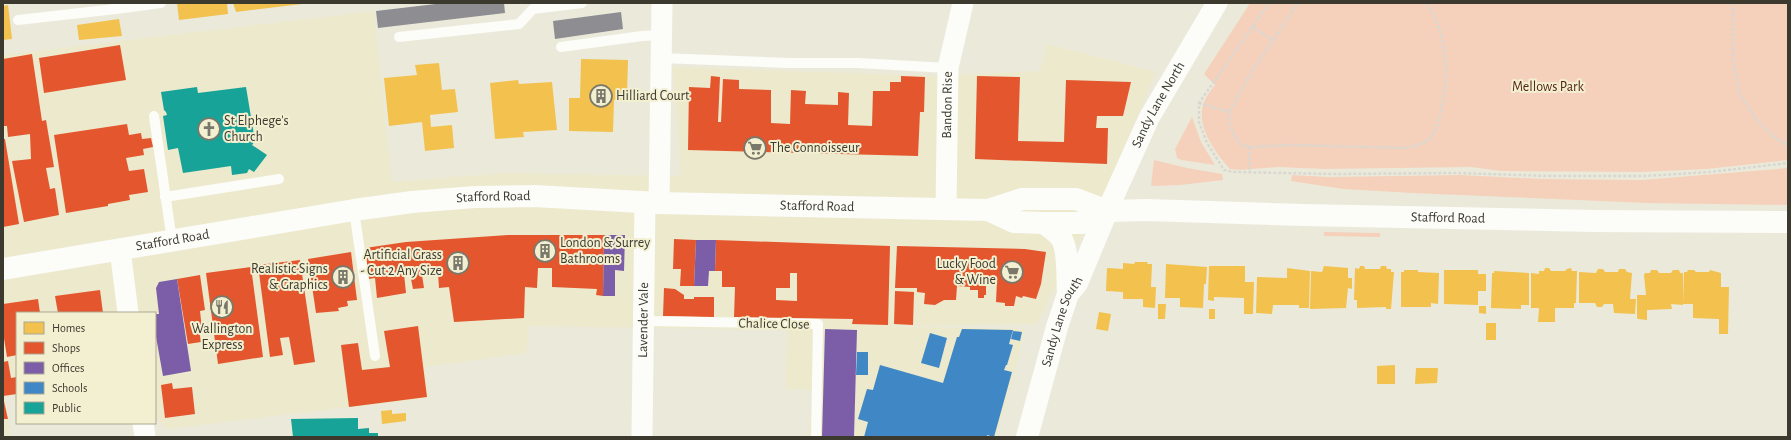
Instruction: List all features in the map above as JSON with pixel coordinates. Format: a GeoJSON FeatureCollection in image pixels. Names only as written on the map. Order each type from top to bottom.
{"type":"FeatureCollection","features":[{"type":"Feature","properties":{"kind":"main road","name":"Stafford Road"},"geometry":{"type":"LineString","coordinates":[[3,269],[354,210],[412,202],[475,197],[534,196],[652,203],[988,210],[1022,199],[1076,199],[1107,210],[1311,216],[1788,222]]}},
{"type":"Feature","properties":{"kind":"main road","name":"Stafford Road"},"geometry":{"type":"LineString","coordinates":[[988,210],[1014,222],[1044,223],[1083,223],[1107,210]]}},
{"type":"Feature","properties":{"kind":"main road","name":"Sandy Lane South"},"geometry":{"type":"LineString","coordinates":[[1027,437],[1057,327],[1068,294],[1077,284],[1107,210]]}},
{"type":"Feature","properties":{"kind":"main road"},"geometry":{"type":"LineString","coordinates":[[1044,223],[1061,238],[1066,246],[1068,294]]}},
{"type":"Feature","properties":{"kind":"street","name":"Lavender Vale"},"geometry":{"type":"LineString","coordinates":[[642,437],[642,321],[652,203],[661,58],[662,3]]}},
{"type":"Feature","properties":{"kind":"street","name":"Bandon Rise"},"geometry":{"type":"LineString","coordinates":[[946,209],[948,68],[963,3]]}},
{"type":"Feature","properties":{"kind":"street","name":"Sandy Lane North"},"geometry":{"type":"LineString","coordinates":[[1107,210],[1149,118],[1217,3]]}},
{"type":"Feature","properties":{"kind":"street"},"geometry":{"type":"LineString","coordinates":[[120,249],[128,312]]}},
{"type":"Feature","properties":{"kind":"street"},"geometry":{"type":"LineString","coordinates":[[143,424],[145,437]]}},
{"type":"Feature","properties":{"kind":"lane"},"geometry":{"type":"LineString","coordinates":[[18,20],[116,6],[161,3]]}},
{"type":"Feature","properties":{"kind":"lane"},"geometry":{"type":"LineString","coordinates":[[399,37],[519,24],[533,9],[582,3]]}},
{"type":"Feature","properties":{"kind":"lane"},"geometry":{"type":"LineString","coordinates":[[561,47],[642,36],[661,35]]}},
{"type":"Feature","properties":{"kind":"lane"},"geometry":{"type":"LineString","coordinates":[[661,58],[788,63],[858,63],[948,68]]}},
{"type":"Feature","properties":{"kind":"lane"},"geometry":{"type":"LineString","coordinates":[[154,116],[164,197],[172,241]]}},
{"type":"Feature","properties":{"kind":"lane"},"geometry":{"type":"LineString","coordinates":[[164,197],[279,179]]}},
{"type":"Feature","properties":{"kind":"lane"},"geometry":{"type":"LineString","coordinates":[[354,210],[375,356]]}},
{"type":"Feature","properties":{"kind":"lane","name":"Chalice Close"},"geometry":{"type":"LineString","coordinates":[[642,321],[818,324],[816,436]]}},
{"type":"Feature","properties":{"kind":"path"},"geometry":{"type":"LineString","coordinates":[[1269,3],[1199,103],[1199,122],[1207,143],[1224,170],[1233,172],[1333,174],[1456,172],[1550,176],[1645,176],[1710,172],[1788,163]]}},
{"type":"Feature","properties":{"kind":"path"},"geometry":{"type":"LineString","coordinates":[[1298,3],[1274,41],[1251,73],[1229,112],[1230,125],[1235,137],[1241,145],[1249,147],[1290,145],[1406,148],[1421,144],[1431,137],[1437,126],[1445,96],[1446,79],[1442,39],[1439,26],[1427,3]]}},
{"type":"Feature","properties":{"kind":"path"},"geometry":{"type":"LineString","coordinates":[[1733,3],[1733,59],[1740,95],[1755,118],[1775,138],[1788,145]]}},
{"type":"Feature","properties":{"kind":"path"},"geometry":{"type":"LineString","coordinates":[[1253,27],[1274,41]]}},
{"type":"Feature","properties":{"kind":"path"},"geometry":{"type":"LineString","coordinates":[[1199,103],[1229,112]]}},
{"type":"Feature","properties":{"kind":"path"},"geometry":{"type":"LineString","coordinates":[[1249,147],[1250,172]]}},
{"type":"Feature","properties":{"kind":"shaded area"},"geometry":{"type":"Polygon","coordinates":[[[374,11],[392,182],[505,173],[681,176],[673,67],[936,76],[1040,71],[1047,44],[1156,72],[1112,176],[1037,324],[880,326],[1025,329],[1011,386],[996,437],[809,437],[812,390],[786,389],[787,330],[528,326],[527,353],[425,367],[429,398],[167,429],[156,418],[156,312],[16,312],[16,394],[5,396],[10,437],[3,437],[3,55],[374,11]]]}},
{"type":"Feature","properties":{"kind":"green space","name":"Mellows Park"},"geometry":{"type":"Polygon","coordinates":[[[1250,3],[1788,3],[1788,160],[1707,169],[1640,172],[1501,171],[1471,167],[1324,169],[1278,167],[1240,170],[1230,169],[1215,150],[1203,126],[1203,106],[1215,85],[1204,74],[1250,3]]]}},
{"type":"Feature","properties":{"kind":"green space"},"geometry":{"type":"Polygon","coordinates":[[[1192,117],[1201,142],[1215,165],[1181,160],[1177,158],[1175,149],[1192,117]]]}},
{"type":"Feature","properties":{"kind":"green space"},"geometry":{"type":"Polygon","coordinates":[[[1154,160],[1222,174],[1223,180],[1181,185],[1151,186],[1154,160]]]}},
{"type":"Feature","properties":{"kind":"green space"},"geometry":{"type":"Polygon","coordinates":[[[1788,168],[1788,205],[1647,203],[1412,193],[1343,189],[1291,181],[1292,175],[1328,177],[1460,175],[1544,179],[1642,180],[1788,168]]]}},
{"type":"Feature","properties":{"kind":"green space"},"geometry":{"type":"Polygon","coordinates":[[[1324,232],[1380,233],[1380,237],[1324,236],[1324,232]]]}},
{"type":"Feature","properties":{"kind":"building: Homes"},"geometry":{"type":"Polygon","coordinates":[[[177,3],[227,3],[228,14],[179,20],[177,3]]]}},
{"type":"Feature","properties":{"kind":"building: Homes"},"geometry":{"type":"Polygon","coordinates":[[[233,3],[302,3],[302,4],[236,12],[233,3]]]}},
{"type":"Feature","properties":{"kind":"building: Homes"},"geometry":{"type":"Polygon","coordinates":[[[8,5],[12,39],[3,40],[3,6],[8,5]]]}},
{"type":"Feature","properties":{"kind":"building: Homes"},"geometry":{"type":"Polygon","coordinates":[[[119,19],[122,36],[79,40],[77,25],[119,19]]]}},
{"type":"Feature","properties":{"kind":"building: Homes","name":"Hilliard Court"},"geometry":{"type":"Polygon","coordinates":[[[581,59],[628,60],[627,94],[622,94],[622,100],[614,100],[613,132],[569,131],[569,98],[580,98],[581,59]]]}},
{"type":"Feature","properties":{"kind":"building: Homes"},"geometry":{"type":"Polygon","coordinates":[[[439,63],[442,90],[455,89],[458,112],[430,115],[431,127],[452,125],[454,148],[425,151],[422,122],[389,126],[384,78],[417,75],[415,65],[439,63]]]}},
{"type":"Feature","properties":{"kind":"building: Homes"},"geometry":{"type":"Polygon","coordinates":[[[518,80],[519,84],[552,82],[557,130],[523,132],[524,137],[495,139],[490,83],[518,80]]]}},
{"type":"Feature","properties":{"kind":"building: Homes"},"geometry":{"type":"Polygon","coordinates":[[[1135,262],[1148,262],[1147,264],[1152,264],[1151,287],[1156,287],[1155,308],[1143,307],[1143,299],[1123,299],[1123,292],[1106,291],[1107,268],[1123,269],[1123,263],[1134,264],[1135,262]]]}},
{"type":"Feature","properties":{"kind":"building: Homes"},"geometry":{"type":"Polygon","coordinates":[[[1166,264],[1207,267],[1206,284],[1204,284],[1203,308],[1180,307],[1180,298],[1165,298],[1166,264]]]}},
{"type":"Feature","properties":{"kind":"building: Homes"},"geometry":{"type":"Polygon","coordinates":[[[1209,266],[1245,266],[1245,282],[1254,282],[1253,314],[1244,314],[1244,298],[1214,297],[1214,301],[1208,300],[1209,266]]]}},
{"type":"Feature","properties":{"kind":"building: Homes"},"geometry":{"type":"Polygon","coordinates":[[[1324,266],[1348,268],[1348,278],[1352,278],[1352,289],[1348,288],[1346,308],[1310,309],[1311,271],[1322,272],[1324,266]]]}},
{"type":"Feature","properties":{"kind":"building: Homes"},"geometry":{"type":"Polygon","coordinates":[[[1360,266],[1364,266],[1365,269],[1380,269],[1381,266],[1386,266],[1387,269],[1391,269],[1391,272],[1394,272],[1391,309],[1386,309],[1386,307],[1357,308],[1357,300],[1354,300],[1355,268],[1359,269],[1360,266]]]}},
{"type":"Feature","properties":{"kind":"building: Homes"},"geometry":{"type":"Polygon","coordinates":[[[1287,268],[1310,271],[1309,308],[1299,308],[1299,305],[1273,305],[1272,314],[1256,313],[1257,277],[1287,278],[1287,268]]]}},
{"type":"Feature","properties":{"kind":"building: Homes"},"geometry":{"type":"Polygon","coordinates":[[[1545,268],[1549,268],[1551,271],[1565,271],[1571,268],[1572,271],[1577,271],[1576,303],[1574,303],[1574,308],[1555,308],[1555,322],[1538,322],[1539,308],[1531,308],[1531,273],[1539,274],[1539,271],[1544,271],[1545,268]]]}},
{"type":"Feature","properties":{"kind":"building: Homes"},"geometry":{"type":"Polygon","coordinates":[[[1598,269],[1603,269],[1605,272],[1618,272],[1619,269],[1625,269],[1627,272],[1632,273],[1630,299],[1636,299],[1635,314],[1614,313],[1613,304],[1604,304],[1602,307],[1597,307],[1595,303],[1579,303],[1579,272],[1596,273],[1598,269]]]}},
{"type":"Feature","properties":{"kind":"building: Homes"},"geometry":{"type":"Polygon","coordinates":[[[1404,270],[1439,273],[1438,304],[1431,303],[1431,307],[1401,307],[1401,272],[1404,272],[1404,270]]]}},
{"type":"Feature","properties":{"kind":"building: Homes"},"geometry":{"type":"Polygon","coordinates":[[[1444,270],[1478,270],[1478,274],[1486,274],[1486,291],[1478,291],[1478,305],[1444,304],[1444,270]]]}},
{"type":"Feature","properties":{"kind":"building: Homes"},"geometry":{"type":"Polygon","coordinates":[[[1651,270],[1657,270],[1659,273],[1671,273],[1673,270],[1679,270],[1680,273],[1683,273],[1683,305],[1671,304],[1672,309],[1647,310],[1647,320],[1638,319],[1637,295],[1646,295],[1644,275],[1645,273],[1650,273],[1651,270]]]}},
{"type":"Feature","properties":{"kind":"building: Homes"},"geometry":{"type":"Polygon","coordinates":[[[1688,270],[1694,270],[1696,272],[1709,272],[1710,270],[1721,273],[1721,287],[1729,287],[1728,334],[1719,334],[1719,319],[1693,318],[1693,304],[1683,304],[1684,272],[1687,272],[1688,270]]]}},
{"type":"Feature","properties":{"kind":"building: Homes"},"geometry":{"type":"Polygon","coordinates":[[[1494,271],[1529,273],[1529,305],[1521,305],[1521,309],[1491,308],[1492,273],[1494,273],[1494,271]]]}},
{"type":"Feature","properties":{"kind":"building: Homes"},"geometry":{"type":"Polygon","coordinates":[[[1158,304],[1166,304],[1165,319],[1158,319],[1158,304]]]}},
{"type":"Feature","properties":{"kind":"building: Homes"},"geometry":{"type":"Polygon","coordinates":[[[1479,306],[1486,306],[1486,314],[1479,313],[1479,306]]]}},
{"type":"Feature","properties":{"kind":"building: Homes"},"geometry":{"type":"Polygon","coordinates":[[[1209,309],[1215,309],[1215,319],[1209,319],[1209,309]]]}},
{"type":"Feature","properties":{"kind":"building: Homes"},"geometry":{"type":"Polygon","coordinates":[[[1099,312],[1111,314],[1108,331],[1096,329],[1099,312]]]}},
{"type":"Feature","properties":{"kind":"building: Homes"},"geometry":{"type":"Polygon","coordinates":[[[1486,323],[1496,323],[1496,340],[1486,340],[1486,323]]]}},
{"type":"Feature","properties":{"kind":"building: Homes"},"geometry":{"type":"Polygon","coordinates":[[[1395,365],[1395,384],[1377,384],[1377,366],[1395,365]]]}},
{"type":"Feature","properties":{"kind":"building: Homes"},"geometry":{"type":"Polygon","coordinates":[[[1416,368],[1438,368],[1437,383],[1415,384],[1416,368]]]}},
{"type":"Feature","properties":{"kind":"building: Homes"},"geometry":{"type":"Polygon","coordinates":[[[392,410],[392,414],[406,413],[406,421],[382,424],[381,411],[392,410]]]}},
{"type":"Feature","properties":{"kind":"building: Shops"},"geometry":{"type":"Polygon","coordinates":[[[120,45],[126,80],[44,93],[39,58],[120,45]]]}},
{"type":"Feature","properties":{"kind":"building: Shops"},"geometry":{"type":"Polygon","coordinates":[[[32,54],[42,121],[46,120],[54,167],[46,168],[50,189],[55,188],[59,215],[24,222],[12,161],[31,159],[30,134],[8,137],[7,126],[3,126],[3,59],[32,54]]]}},
{"type":"Feature","properties":{"kind":"building: Shops"},"geometry":{"type":"Polygon","coordinates":[[[711,76],[720,77],[718,122],[721,122],[723,79],[739,80],[739,89],[771,90],[771,123],[790,124],[791,90],[806,91],[805,104],[838,105],[838,92],[849,93],[848,125],[872,126],[873,91],[890,91],[890,82],[901,82],[901,76],[925,77],[924,112],[920,112],[918,156],[688,150],[689,87],[710,88],[711,76]]]}},
{"type":"Feature","properties":{"kind":"building: Shops"},"geometry":{"type":"Polygon","coordinates":[[[977,76],[1020,77],[1018,141],[1064,142],[1066,80],[1131,82],[1123,116],[1097,116],[1096,128],[1108,128],[1107,164],[975,159],[977,76]]]}},
{"type":"Feature","properties":{"kind":"building: Shops"},"geometry":{"type":"Polygon","coordinates":[[[127,124],[129,135],[141,133],[142,139],[151,138],[153,147],[143,149],[144,155],[126,158],[129,171],[144,169],[148,192],[129,195],[130,200],[108,204],[108,206],[66,213],[54,135],[127,124]]]}},
{"type":"Feature","properties":{"kind":"building: Shops"},"geometry":{"type":"Polygon","coordinates":[[[3,139],[5,139],[19,224],[3,227],[3,139]]]}},
{"type":"Feature","properties":{"kind":"building: Shops"},"geometry":{"type":"Polygon","coordinates":[[[508,235],[604,235],[603,296],[596,295],[597,289],[552,287],[552,268],[538,268],[537,288],[525,287],[524,318],[454,322],[449,287],[439,288],[438,273],[422,275],[424,288],[413,289],[410,274],[404,274],[406,293],[377,298],[375,278],[369,279],[365,248],[406,242],[508,235]]]}},
{"type":"Feature","properties":{"kind":"building: Shops"},"geometry":{"type":"Polygon","coordinates":[[[674,239],[696,240],[694,286],[680,286],[681,269],[673,269],[674,239]]]}},
{"type":"Feature","properties":{"kind":"building: Shops"},"geometry":{"type":"Polygon","coordinates":[[[716,240],[890,246],[888,325],[852,324],[853,319],[734,317],[735,287],[722,287],[722,271],[715,271],[716,240]],[[790,273],[790,288],[776,288],[776,300],[797,301],[797,273],[790,273]]]}},
{"type":"Feature","properties":{"kind":"building: Shops"},"geometry":{"type":"Polygon","coordinates":[[[897,246],[1025,249],[1046,252],[1041,284],[1036,299],[1016,296],[1014,306],[1005,306],[1005,303],[996,302],[997,280],[986,279],[986,295],[984,295],[984,298],[978,298],[978,290],[970,290],[970,287],[957,286],[956,300],[944,300],[935,305],[924,304],[925,293],[917,292],[917,288],[895,288],[897,246]]]}},
{"type":"Feature","properties":{"kind":"building: Shops"},"geometry":{"type":"Polygon","coordinates":[[[351,252],[357,300],[347,301],[348,306],[338,308],[339,311],[316,313],[308,259],[351,252]]]}},
{"type":"Feature","properties":{"kind":"building: Shops"},"geometry":{"type":"Polygon","coordinates":[[[300,260],[315,362],[294,365],[289,337],[280,338],[283,355],[270,357],[258,265],[300,260]]]}},
{"type":"Feature","properties":{"kind":"building: Shops"},"geometry":{"type":"Polygon","coordinates":[[[251,267],[263,357],[218,364],[206,273],[251,267]]]}},
{"type":"Feature","properties":{"kind":"building: Shops"},"geometry":{"type":"Polygon","coordinates":[[[200,275],[205,310],[200,311],[202,329],[199,330],[201,342],[188,344],[177,279],[200,275]]]}},
{"type":"Feature","properties":{"kind":"building: Shops"},"geometry":{"type":"Polygon","coordinates":[[[664,288],[675,289],[684,295],[684,299],[694,299],[694,297],[714,297],[714,317],[663,316],[664,288]]]}},
{"type":"Feature","properties":{"kind":"building: Shops"},"geometry":{"type":"Polygon","coordinates":[[[100,290],[103,312],[58,312],[55,296],[100,290]]]}},
{"type":"Feature","properties":{"kind":"building: Shops"},"geometry":{"type":"Polygon","coordinates":[[[895,291],[914,292],[913,325],[894,324],[895,291]]]}},
{"type":"Feature","properties":{"kind":"building: Shops"},"geometry":{"type":"Polygon","coordinates":[[[38,299],[40,312],[16,312],[16,355],[7,357],[3,332],[3,304],[38,299]]]}},
{"type":"Feature","properties":{"kind":"building: Shops"},"geometry":{"type":"Polygon","coordinates":[[[418,326],[427,397],[349,407],[341,345],[358,343],[362,370],[390,367],[384,331],[418,326]]]}},
{"type":"Feature","properties":{"kind":"building: Shops"},"geometry":{"type":"Polygon","coordinates":[[[8,361],[11,378],[16,377],[16,394],[3,396],[3,362],[8,361]]]}},
{"type":"Feature","properties":{"kind":"building: Shops"},"geometry":{"type":"Polygon","coordinates":[[[172,383],[173,389],[192,387],[195,414],[165,418],[161,385],[172,383]]]}},
{"type":"Feature","properties":{"kind":"building: Shops"},"geometry":{"type":"Polygon","coordinates":[[[3,397],[8,419],[3,419],[3,397]]]}},
{"type":"Feature","properties":{"kind":"building: Offices"},"geometry":{"type":"Polygon","coordinates":[[[604,235],[625,235],[624,271],[615,270],[615,296],[603,296],[604,235]]]}},
{"type":"Feature","properties":{"kind":"building: Offices"},"geometry":{"type":"Polygon","coordinates":[[[696,240],[716,240],[715,271],[709,271],[708,286],[694,286],[696,240]]]}},
{"type":"Feature","properties":{"kind":"building: Offices"},"geometry":{"type":"Polygon","coordinates":[[[177,279],[191,371],[163,376],[156,337],[156,314],[159,314],[156,288],[159,282],[177,279]]]}},
{"type":"Feature","properties":{"kind":"building: Offices"},"geometry":{"type":"Polygon","coordinates":[[[825,329],[857,330],[854,437],[822,437],[825,329]]]}},
{"type":"Feature","properties":{"kind":"building: Schools"},"geometry":{"type":"Polygon","coordinates":[[[962,329],[1013,330],[1009,344],[1013,345],[1004,370],[1012,372],[994,437],[987,435],[987,437],[864,437],[868,422],[858,419],[867,389],[873,390],[880,365],[943,383],[957,337],[959,337],[962,329]]]}},
{"type":"Feature","properties":{"kind":"building: Schools"},"geometry":{"type":"Polygon","coordinates":[[[1013,331],[1022,332],[1020,341],[1011,339],[1013,331]]]}},
{"type":"Feature","properties":{"kind":"building: Schools"},"geometry":{"type":"Polygon","coordinates":[[[930,333],[947,338],[939,368],[921,363],[930,333]]]}},
{"type":"Feature","properties":{"kind":"building: Schools"},"geometry":{"type":"Polygon","coordinates":[[[857,352],[868,352],[868,375],[856,375],[857,352]]]}},
{"type":"Feature","properties":{"kind":"building: Public","name":"St Elphege's Church"},"geometry":{"type":"Polygon","coordinates":[[[197,87],[198,93],[246,87],[255,141],[252,145],[267,155],[254,172],[249,169],[247,173],[232,175],[231,166],[183,173],[178,148],[168,150],[163,116],[167,115],[164,110],[161,92],[197,87]]]}},
{"type":"Feature","properties":{"kind":"building: Public"},"geometry":{"type":"Polygon","coordinates":[[[358,418],[358,429],[369,428],[369,433],[378,433],[378,437],[293,437],[291,419],[358,418]]]}},
{"type":"Feature","properties":{"kind":"building: Industry"},"geometry":{"type":"Polygon","coordinates":[[[444,3],[504,3],[505,13],[378,28],[376,11],[444,3]]]}},
{"type":"Feature","properties":{"kind":"building: Industry"},"geometry":{"type":"Polygon","coordinates":[[[621,12],[623,29],[555,39],[553,21],[621,12]]]}},
{"type":"Feature","properties":{"kind":"place","name":"Hilliard Court"},"geometry":{"type":"Point","coordinates":[601,96]}},
{"type":"Feature","properties":{"kind":"place","name":"St Elphege's Church"},"geometry":{"type":"Point","coordinates":[209,129]}},
{"type":"Feature","properties":{"kind":"place","name":"The Connoisseur"},"geometry":{"type":"Point","coordinates":[755,148]}},
{"type":"Feature","properties":{"kind":"place","name":"London & Surrey Bathrooms"},"geometry":{"type":"Point","coordinates":[545,251]}},
{"type":"Feature","properties":{"kind":"place","name":"Artificial Grass - Cut 2 Any Size"},"geometry":{"type":"Point","coordinates":[458,263]}},
{"type":"Feature","properties":{"kind":"place","name":"Lucky Food & Wine"},"geometry":{"type":"Point","coordinates":[1012,272]}},
{"type":"Feature","properties":{"kind":"place","name":"Realistic Signs & Graphics"},"geometry":{"type":"Point","coordinates":[343,277]}},
{"type":"Feature","properties":{"kind":"place","name":"Wallington Express"},"geometry":{"type":"Point","coordinates":[222,307]}}]}
